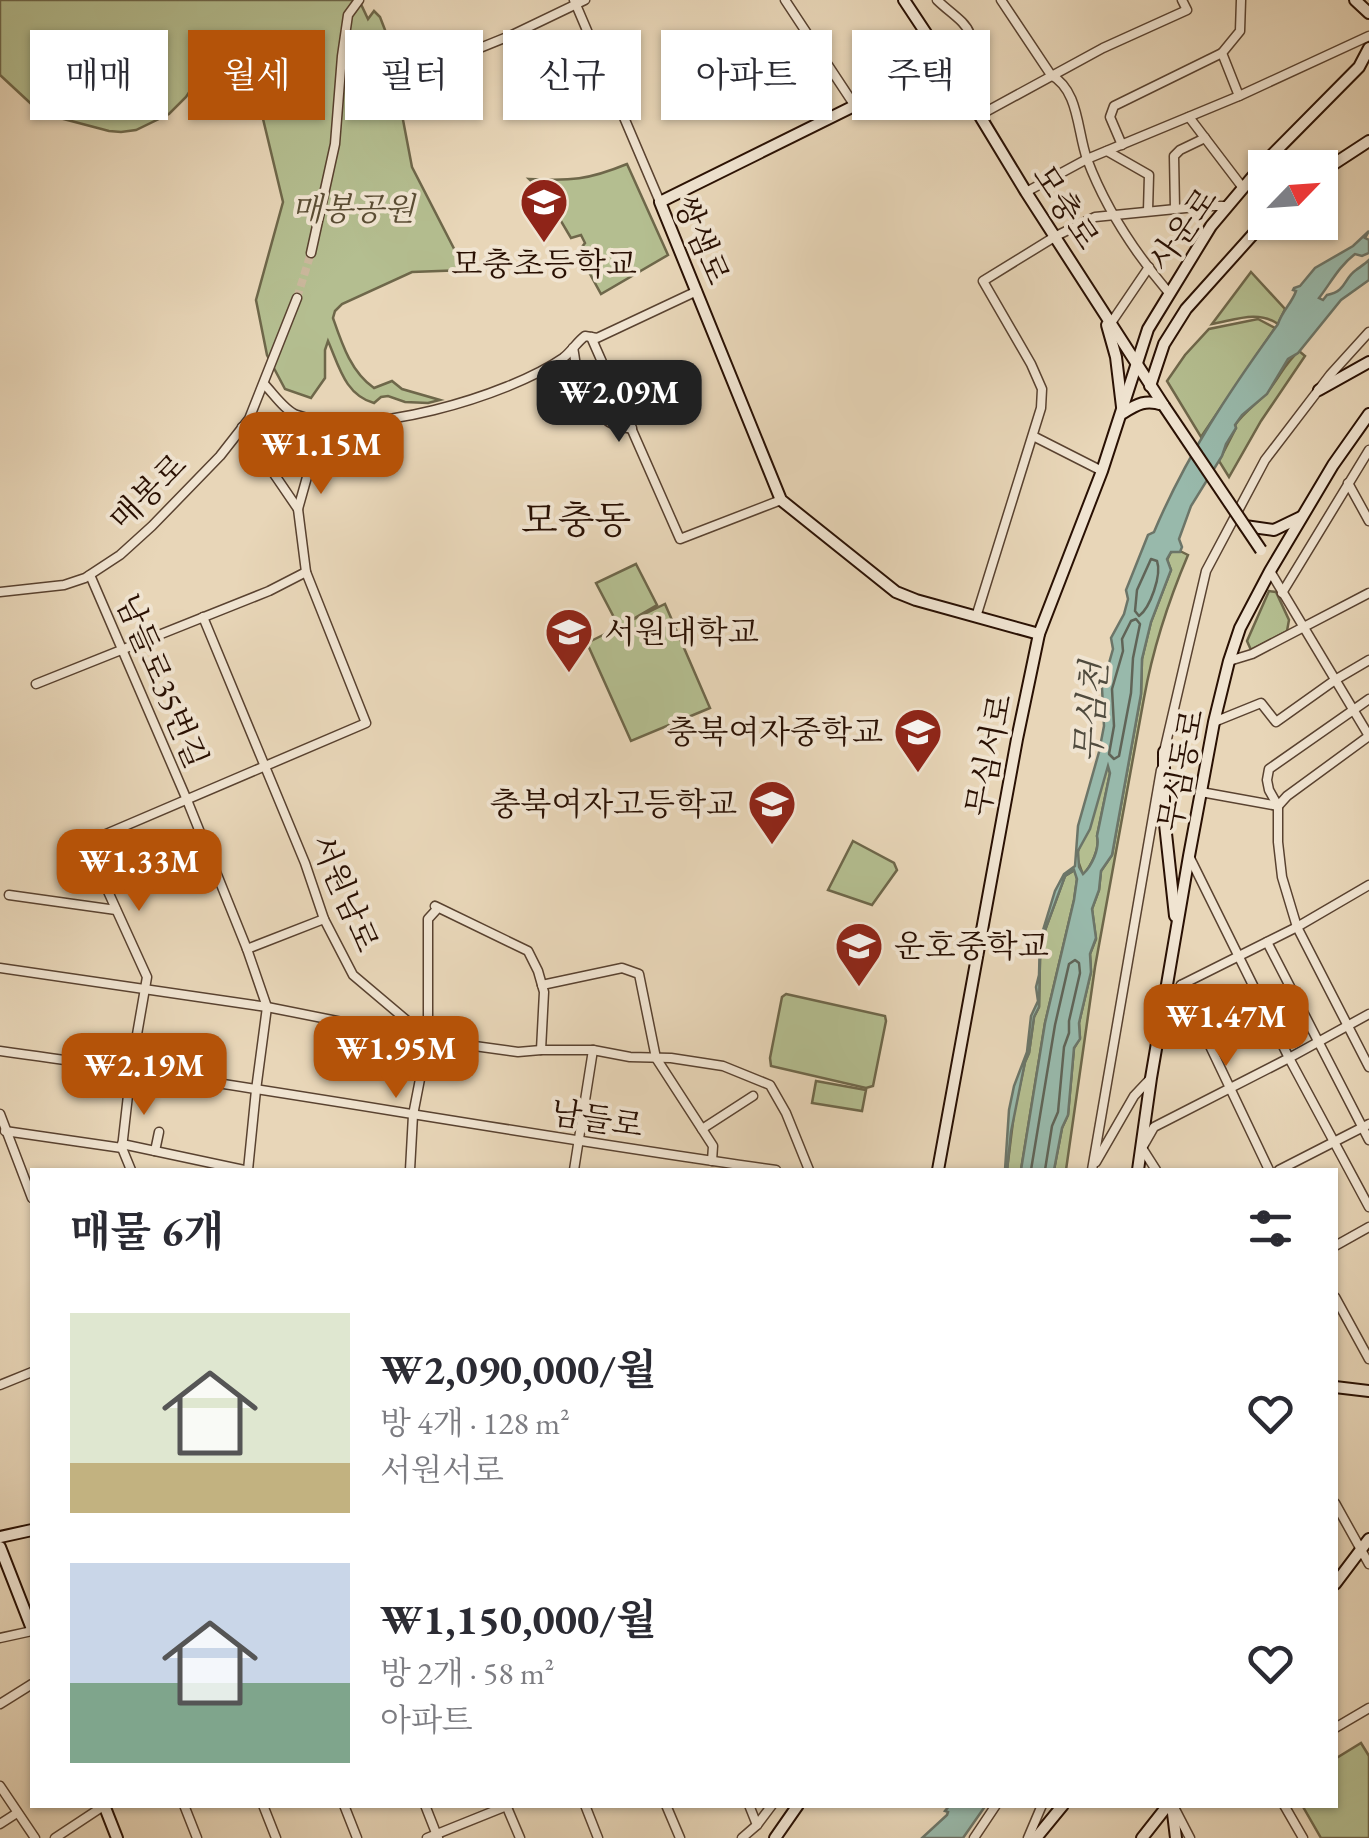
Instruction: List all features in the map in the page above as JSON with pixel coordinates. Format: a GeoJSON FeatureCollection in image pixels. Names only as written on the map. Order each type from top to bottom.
{"type":"FeatureCollection","features":[{"type":"Feature","properties":{"kind":"street"},"geometry":{"type":"LineString","coordinates":[[311,253],[335,144],[348,15],[359,0]]}},
{"type":"Feature","properties":{"kind":"street"},"geometry":{"type":"LineString","coordinates":[[785,0],[852,101]]}},
{"type":"Feature","properties":{"kind":"street","name":"모충로"},"geometry":{"type":"LineString","coordinates":[[904,0],[924,30]]}},
{"type":"Feature","properties":{"kind":"street"},"geometry":{"type":"LineString","coordinates":[[936,0],[967,30]]}},
{"type":"Feature","properties":{"kind":"street"},"geometry":{"type":"LineString","coordinates":[[1001,0],[1051,75],[1063,82],[1088,159],[1114,215],[1169,293]]}},
{"type":"Feature","properties":{"kind":"street"},"geometry":{"type":"LineString","coordinates":[[990,109],[1103,48],[1186,10],[1182,0]]}},
{"type":"Feature","properties":{"kind":"street"},"geometry":{"type":"LineString","coordinates":[[1122,145],[1110,117],[1114,106],[1222,54],[1240,31],[1240,0]]}},
{"type":"Feature","properties":{"kind":"street"},"geometry":{"type":"LineString","coordinates":[[1354,0],[1369,13]]}},
{"type":"Feature","properties":{"kind":"street"},"geometry":{"type":"LineString","coordinates":[[483,46],[578,2]]}},
{"type":"Feature","properties":{"kind":"street","name":"쌍샘로"},"geometry":{"type":"LineString","coordinates":[[578,2],[781,500],[896,592],[1040,634]]}},
{"type":"Feature","properties":{"kind":"street"},"geometry":{"type":"LineString","coordinates":[[1026,192],[1088,159],[1369,36]]}},
{"type":"Feature","properties":{"kind":"street","name":"사운로"},"geometry":{"type":"LineString","coordinates":[[1137,362],[1148,329],[1211,226],[1265,162],[1358,67],[1369,48]]}},
{"type":"Feature","properties":{"kind":"street"},"geometry":{"type":"LineString","coordinates":[[1222,54],[1239,96]]}},
{"type":"Feature","properties":{"kind":"street"},"geometry":{"type":"LineString","coordinates":[[660,202],[852,107]]}},
{"type":"Feature","properties":{"kind":"street"},"geometry":{"type":"LineString","coordinates":[[1189,117],[1243,188]]}},
{"type":"Feature","properties":{"kind":"street","name":"모충로"},"geometry":{"type":"LineString","coordinates":[[983,120],[1152,388],[1261,550],[1270,571]]}},
{"type":"Feature","properties":{"kind":"street"},"geometry":{"type":"LineString","coordinates":[[1176,208],[1174,156],[1205,138]]}},
{"type":"Feature","properties":{"kind":"street"},"geometry":{"type":"LineString","coordinates":[[1338,161],[1369,141]]}},
{"type":"Feature","properties":{"kind":"street"},"geometry":{"type":"LineString","coordinates":[[1107,151],[1149,176],[1148,211]]}},
{"type":"Feature","properties":{"kind":"street"},"geometry":{"type":"LineString","coordinates":[[976,617],[1041,408],[1042,389],[983,281],[1095,217],[1227,206]]}},
{"type":"Feature","properties":{"kind":"street"},"geometry":{"type":"LineString","coordinates":[[1152,388],[1164,344],[1186,309],[1248,240]]}},
{"type":"Feature","properties":{"kind":"street"},"geometry":{"type":"LineString","coordinates":[[1111,323],[1150,267]]}},
{"type":"Feature","properties":{"kind":"street"},"geometry":{"type":"LineString","coordinates":[[264,384],[294,415],[323,420],[374,420],[428,412],[474,400],[520,380],[566,356],[585,336],[597,338],[697,291]]}},
{"type":"Feature","properties":{"kind":"street","name":"매봉로"},"geometry":{"type":"LineString","coordinates":[[0,592],[64,585],[90,575],[152,526],[220,456],[249,419],[297,298]]}},
{"type":"Feature","properties":{"kind":"street"},"geometry":{"type":"LineString","coordinates":[[1100,306],[1116,357],[1122,413],[1142,402],[1164,406]]}},
{"type":"Feature","properties":{"kind":"street"},"geometry":{"type":"LineString","coordinates":[[1092,1168],[1164,752],[1206,572],[1266,460],[1318,390],[1369,332]]}},
{"type":"Feature","properties":{"kind":"street"},"geometry":{"type":"LineString","coordinates":[[590,337],[680,539],[781,500]]}},
{"type":"Feature","properties":{"kind":"street"},"geometry":{"type":"LineString","coordinates":[[573,348],[581,390],[594,408],[612,426],[632,428]]}},
{"type":"Feature","properties":{"kind":"street","name":"무심서로"},"geometry":{"type":"LineString","coordinates":[[938,1168],[1016,739],[1040,634],[1102,471],[1137,362]]}},
{"type":"Feature","properties":{"kind":"street"},"geometry":{"type":"LineString","coordinates":[[1318,390],[1369,362]]}},
{"type":"Feature","properties":{"kind":"street","name":"무심동로"},"geometry":{"type":"LineString","coordinates":[[1138,1168],[1189,856],[1229,662],[1240,628],[1270,571],[1333,465],[1369,414]]}},
{"type":"Feature","properties":{"kind":"street"},"geometry":{"type":"LineString","coordinates":[[130,1168],[122,1146],[147,976],[106,888],[92,840],[366,723],[306,572],[298,508],[323,420]]}},
{"type":"Feature","properties":{"kind":"street"},"geometry":{"type":"LineString","coordinates":[[242,427],[298,508]]}},
{"type":"Feature","properties":{"kind":"street"},"geometry":{"type":"LineString","coordinates":[[1032,436],[1102,471]]}},
{"type":"Feature","properties":{"kind":"street"},"geometry":{"type":"LineString","coordinates":[[1282,594],[1369,450]]}},
{"type":"Feature","properties":{"kind":"street"},"geometry":{"type":"LineString","coordinates":[[1348,483],[1369,521]]}},
{"type":"Feature","properties":{"kind":"street"},"geometry":{"type":"LineString","coordinates":[[1245,526],[1274,530],[1302,517]]}},
{"type":"Feature","properties":{"kind":"street"},"geometry":{"type":"LineString","coordinates":[[1270,571],[1369,736],[1278,806]]}},
{"type":"Feature","properties":{"kind":"street"},"geometry":{"type":"LineString","coordinates":[[36,684],[306,572]]}},
{"type":"Feature","properties":{"kind":"street","name":"남들로35번길"},"geometry":{"type":"LineString","coordinates":[[90,575],[186,800],[268,1007],[246,1168]]}},
{"type":"Feature","properties":{"kind":"street"},"geometry":{"type":"LineString","coordinates":[[1229,662],[1369,593]]}},
{"type":"Feature","properties":{"kind":"street","name":"서원남로"},"geometry":{"type":"LineString","coordinates":[[203,617],[305,863],[324,920],[352,975],[428,1038]]}},
{"type":"Feature","properties":{"kind":"street"},"geometry":{"type":"LineString","coordinates":[[1214,722],[1261,703],[1276,722],[1369,660]]}},
{"type":"Feature","properties":{"kind":"street"},"geometry":{"type":"LineString","coordinates":[[1369,699],[1269,769],[1267,780],[1278,806],[1282,877],[1298,927],[1369,1067]]}},
{"type":"Feature","properties":{"kind":"street"},"geometry":{"type":"LineString","coordinates":[[1164,752],[1164,815],[1176,932]]}},
{"type":"Feature","properties":{"kind":"street"},"geometry":{"type":"LineString","coordinates":[[1201,792],[1278,806]]}},
{"type":"Feature","properties":{"kind":"street"},"geometry":{"type":"LineString","coordinates":[[1189,856],[1289,1058],[1369,1207]]}},
{"type":"Feature","properties":{"kind":"street"},"geometry":{"type":"LineString","coordinates":[[1168,982],[1182,985],[1298,927],[1369,885]]}},
{"type":"Feature","properties":{"kind":"street"},"geometry":{"type":"LineString","coordinates":[[9,896],[116,910]]}},
{"type":"Feature","properties":{"kind":"street"},"geometry":{"type":"LineString","coordinates":[[410,1168],[413,1115],[428,1038],[428,919],[438,908],[435,906],[528,951],[544,992],[540,1050]]}},
{"type":"Feature","properties":{"kind":"street"},"geometry":{"type":"LineString","coordinates":[[247,949],[324,920]]}},
{"type":"Feature","properties":{"kind":"street"},"geometry":{"type":"LineString","coordinates":[[1267,942],[1369,1140]]}},
{"type":"Feature","properties":{"kind":"street"},"geometry":{"type":"LineString","coordinates":[[0,968],[268,1007],[518,1052],[593,1050],[723,1066],[770,1085],[808,1168]]}},
{"type":"Feature","properties":{"kind":"street"},"geometry":{"type":"LineString","coordinates":[[542,985],[622,968],[639,974],[656,1058]]}},
{"type":"Feature","properties":{"kind":"street"},"geometry":{"type":"LineString","coordinates":[[1182,985],[1268,1168]]}},
{"type":"Feature","properties":{"kind":"street"},"geometry":{"type":"LineString","coordinates":[[1155,1168],[1142,1148],[1154,1127],[1369,1014]]}},
{"type":"Feature","properties":{"kind":"street"},"geometry":{"type":"LineString","coordinates":[[574,1168],[593,1050]]}},
{"type":"Feature","properties":{"kind":"street","name":"남들로"},"geometry":{"type":"LineString","coordinates":[[0,1051],[756,1168]]}},
{"type":"Feature","properties":{"kind":"street","name":"남들로"},"geometry":{"type":"LineString","coordinates":[[656,1058],[713,1146],[715,1164]]}},
{"type":"Feature","properties":{"kind":"street"},"geometry":{"type":"LineString","coordinates":[[1093,1168],[1134,1096],[1151,1078]]}},
{"type":"Feature","properties":{"kind":"street"},"geometry":{"type":"LineString","coordinates":[[702,1129],[753,1096]]}},
{"type":"Feature","properties":{"kind":"street"},"geometry":{"type":"LineString","coordinates":[[0,1114],[30,1193]]}},
{"type":"Feature","properties":{"kind":"street"},"geometry":{"type":"LineString","coordinates":[[1284,1168],[1365,1126]]}},
{"type":"Feature","properties":{"kind":"street"},"geometry":{"type":"LineString","coordinates":[[6,1131],[156,1151],[237,1168]]}},
{"type":"Feature","properties":{"kind":"street"},"geometry":{"type":"LineString","coordinates":[[156,1151],[159,1132]]}},
{"type":"Feature","properties":{"kind":"street"},"geometry":{"type":"LineString","coordinates":[[1338,1244],[1369,1228]]}},
{"type":"Feature","properties":{"kind":"street"},"geometry":{"type":"LineString","coordinates":[[1338,1302],[1369,1359]]}},
{"type":"Feature","properties":{"kind":"street"},"geometry":{"type":"LineString","coordinates":[[0,1385],[30,1373]]}},
{"type":"Feature","properties":{"kind":"street"},"geometry":{"type":"LineString","coordinates":[[1338,1388],[1369,1391]]}},
{"type":"Feature","properties":{"kind":"street"},"geometry":{"type":"LineString","coordinates":[[1338,1508],[1369,1564]]}},
{"type":"Feature","properties":{"kind":"street"},"geometry":{"type":"LineString","coordinates":[[0,1537],[30,1530]]}},
{"type":"Feature","properties":{"kind":"street"},"geometry":{"type":"LineString","coordinates":[[1338,1580],[1369,1539]]}},
{"type":"Feature","properties":{"kind":"street"},"geometry":{"type":"LineString","coordinates":[[0,1547],[30,1625]]}},
{"type":"Feature","properties":{"kind":"street"},"geometry":{"type":"LineString","coordinates":[[0,1638],[30,1630]]}},
{"type":"Feature","properties":{"kind":"street"},"geometry":{"type":"LineString","coordinates":[[0,1704],[30,1685]]}},
{"type":"Feature","properties":{"kind":"street"},"geometry":{"type":"LineString","coordinates":[[1338,1726],[1369,1708]]}},
{"type":"Feature","properties":{"kind":"street"},"geometry":{"type":"LineString","coordinates":[[0,1786],[35,1838]]}},
{"type":"Feature","properties":{"kind":"street"},"geometry":{"type":"LineString","coordinates":[[55,1838],[100,1808]]}},
{"type":"Feature","properties":{"kind":"street"},"geometry":{"type":"LineString","coordinates":[[106,1808],[117,1838]]}},
{"type":"Feature","properties":{"kind":"street"},"geometry":{"type":"LineString","coordinates":[[185,1808],[197,1838]]}},
{"type":"Feature","properties":{"kind":"street"},"geometry":{"type":"LineString","coordinates":[[265,1808],[276,1838]]}},
{"type":"Feature","properties":{"kind":"street"},"geometry":{"type":"LineString","coordinates":[[345,1808],[357,1838]]}},
{"type":"Feature","properties":{"kind":"street"},"geometry":{"type":"LineString","coordinates":[[426,1808],[434,1837],[500,1808]]}},
{"type":"Feature","properties":{"kind":"street"},"geometry":{"type":"LineString","coordinates":[[508,1808],[520,1838]]}},
{"type":"Feature","properties":{"kind":"street"},"geometry":{"type":"LineString","coordinates":[[586,1808],[598,1838]]}},
{"type":"Feature","properties":{"kind":"street"},"geometry":{"type":"LineString","coordinates":[[667,1808],[680,1838]]}},
{"type":"Feature","properties":{"kind":"street"},"geometry":{"type":"LineString","coordinates":[[750,1808],[758,1826]]}},
{"type":"Feature","properties":{"kind":"street"},"geometry":{"type":"LineString","coordinates":[[742,1838],[758,1826],[770,1808]]}},
{"type":"Feature","properties":{"kind":"street"},"geometry":{"type":"LineString","coordinates":[[774,1838],[796,1808]]}},
{"type":"Feature","properties":{"kind":"street"},"geometry":{"type":"LineString","coordinates":[[974,1838],[994,1808]]}},
{"type":"Feature","properties":{"kind":"street"},"geometry":{"type":"LineString","coordinates":[[1028,1838],[1041,1808]]}},
{"type":"Feature","properties":{"kind":"street"},"geometry":{"type":"LineString","coordinates":[[1036,1838],[1061,1808]]}},
{"type":"Feature","properties":{"kind":"street"},"geometry":{"type":"LineString","coordinates":[[1142,1838],[1168,1808]]}},
{"type":"Feature","properties":{"kind":"street"},"geometry":{"type":"LineString","coordinates":[[1169,1808],[1176,1838]]}},
{"type":"Feature","properties":{"kind":"street"},"geometry":{"type":"LineString","coordinates":[[1170,1808],[1190,1838]]}},
{"type":"Feature","properties":{"kind":"street"},"geometry":{"type":"LineString","coordinates":[[1286,1808],[1303,1838]]}},
{"type":"Feature","properties":{"kind":"street"},"geometry":{"type":"LineString","coordinates":[[0,1824],[18,1813]]}},
{"type":"Feature","properties":{"kind":"green space","name":"매봉공원"},"geometry":{"type":"Polygon","coordinates":[[[0,0],[359,0],[368,19],[374,11],[385,30],[345,30],[345,120],[403,120],[412,167],[465,270],[412,272],[342,304],[333,318],[353,366],[374,388],[392,381],[402,389],[440,400],[405,402],[388,396],[374,403],[364,399],[344,378],[328,341],[325,378],[311,398],[285,389],[267,355],[256,300],[283,202],[263,120],[325,120],[325,30],[188,30],[188,94],[168,114],[168,30],[30,30],[30,103],[0,75],[0,0]]]}},
{"type":"Feature","properties":{"kind":"green space","name":"매봉공원"},"geometry":{"type":"Polygon","coordinates":[[[67,120],[157,120],[136,130],[109,131],[67,120]]]}},
{"type":"Feature","properties":{"kind":"green space"},"geometry":{"type":"Polygon","coordinates":[[[627,164],[668,255],[601,294],[578,252],[585,243],[581,235],[571,238],[545,194],[529,179],[579,178],[627,164]]]}},
{"type":"Feature","properties":{"kind":"green space"},"geometry":{"type":"Polygon","coordinates":[[[1251,272],[1285,309],[1278,324],[1254,317],[1212,324],[1251,272]]]}},
{"type":"Feature","properties":{"kind":"green space"},"geometry":{"type":"Polygon","coordinates":[[[1258,319],[1275,328],[1201,437],[1167,381],[1209,329],[1258,319]]]}},
{"type":"Feature","properties":{"kind":"green space"},"geometry":{"type":"Polygon","coordinates":[[[1299,351],[1305,356],[1229,477],[1219,461],[1235,425],[1299,351]]]}},
{"type":"Feature","properties":{"kind":"green space"},"geometry":{"type":"Polygon","coordinates":[[[1171,552],[1188,555],[1152,661],[1095,967],[1066,1168],[1054,1168],[1068,1115],[1074,1048],[1080,1038],[1079,1023],[1091,972],[1090,954],[1096,939],[1092,909],[1101,871],[1112,855],[1141,694],[1142,659],[1171,570],[1167,560],[1171,552]]]}},
{"type":"Feature","properties":{"kind":"green space"},"geometry":{"type":"Polygon","coordinates":[[[636,564],[657,605],[626,623],[665,604],[710,708],[631,741],[587,643],[619,627],[596,583],[636,564]]]}},
{"type":"Feature","properties":{"kind":"green space"},"geometry":{"type":"Polygon","coordinates":[[[1269,591],[1276,592],[1289,620],[1287,631],[1251,650],[1247,641],[1269,591]]]}},
{"type":"Feature","properties":{"kind":"green space"},"geometry":{"type":"Polygon","coordinates":[[[1107,765],[1110,773],[1097,846],[1083,875],[1078,851],[1107,765]]]}},
{"type":"Feature","properties":{"kind":"green space"},"geometry":{"type":"Polygon","coordinates":[[[853,841],[894,863],[897,870],[872,905],[828,890],[853,841]]]}},
{"type":"Feature","properties":{"kind":"green space"},"geometry":{"type":"Polygon","coordinates":[[[1075,870],[1074,900],[1045,1023],[1021,1168],[1007,1168],[1014,1113],[1039,1007],[1044,933],[1065,876],[1075,870]]]}},
{"type":"Feature","properties":{"kind":"green space"},"geometry":{"type":"Polygon","coordinates":[[[786,994],[885,1016],[873,1086],[866,1088],[771,1066],[782,997],[786,994]]]}},
{"type":"Feature","properties":{"kind":"green space"},"geometry":{"type":"Polygon","coordinates":[[[816,1081],[866,1090],[862,1111],[812,1103],[816,1081]]]}},
{"type":"Feature","properties":{"kind":"green space"},"geometry":{"type":"Polygon","coordinates":[[[1361,1743],[1369,1756],[1369,1838],[1321,1838],[1304,1808],[1338,1808],[1338,1757],[1361,1743]]]}},
{"type":"Feature","properties":{"kind":"water"},"geometry":{"type":"Polygon","coordinates":[[[1369,231],[1365,238],[1369,240],[1369,253],[1355,254],[1349,259],[1319,298],[1323,300],[1342,288],[1352,273],[1369,260],[1369,280],[1341,300],[1298,353],[1288,359],[1267,394],[1242,415],[1191,506],[1179,539],[1180,552],[1171,552],[1167,559],[1171,570],[1142,659],[1141,694],[1112,855],[1101,871],[1092,909],[1096,938],[1079,1023],[1080,1039],[1074,1048],[1068,1115],[1054,1168],[1021,1168],[1045,1023],[1074,900],[1074,870],[1065,876],[1044,933],[1039,1007],[1005,1168],[1009,1110],[1038,1001],[1040,940],[1055,891],[1064,874],[1075,866],[1078,826],[1104,726],[1102,688],[1113,649],[1111,638],[1124,614],[1126,590],[1148,535],[1154,532],[1195,450],[1278,324],[1296,291],[1294,288],[1315,268],[1353,246],[1369,231]],[[1108,766],[1090,829],[1078,851],[1083,874],[1092,862],[1110,773],[1108,766]]]}},
{"type":"Feature","properties":{"kind":"water"},"geometry":{"type":"Polygon","coordinates":[[[984,1808],[963,1838],[922,1838],[947,1815],[945,1811],[984,1808]]]}},
{"type":"Feature","properties":{"kind":"tunnel"},"geometry":{"type":"LineString","coordinates":[[297,298],[311,253]]}},
{"type":"Feature","properties":{"kind":"place","name":"모충초등학교"},"geometry":{"type":"Point","coordinates":[544,244]}},
{"type":"Feature","properties":{"kind":"place","name":"서원대학교"},"geometry":{"type":"Point","coordinates":[569,674]}},
{"type":"Feature","properties":{"kind":"place","name":"충북여자중학교"},"geometry":{"type":"Point","coordinates":[918,774]}},
{"type":"Feature","properties":{"kind":"place","name":"충북여자고등학교"},"geometry":{"type":"Point","coordinates":[772,846]}},
{"type":"Feature","properties":{"kind":"place","name":"운호중학교"},"geometry":{"type":"Point","coordinates":[859,988]}},
{"type":"Feature","properties":{"kind":"district","name":"모충동"},"geometry":{"type":"Point","coordinates":[576,520]}},
{"type":"Feature","properties":{"kind":"water label","name":"무심천"},"geometry":{"type":"Point","coordinates":[1091,712]}}]}
